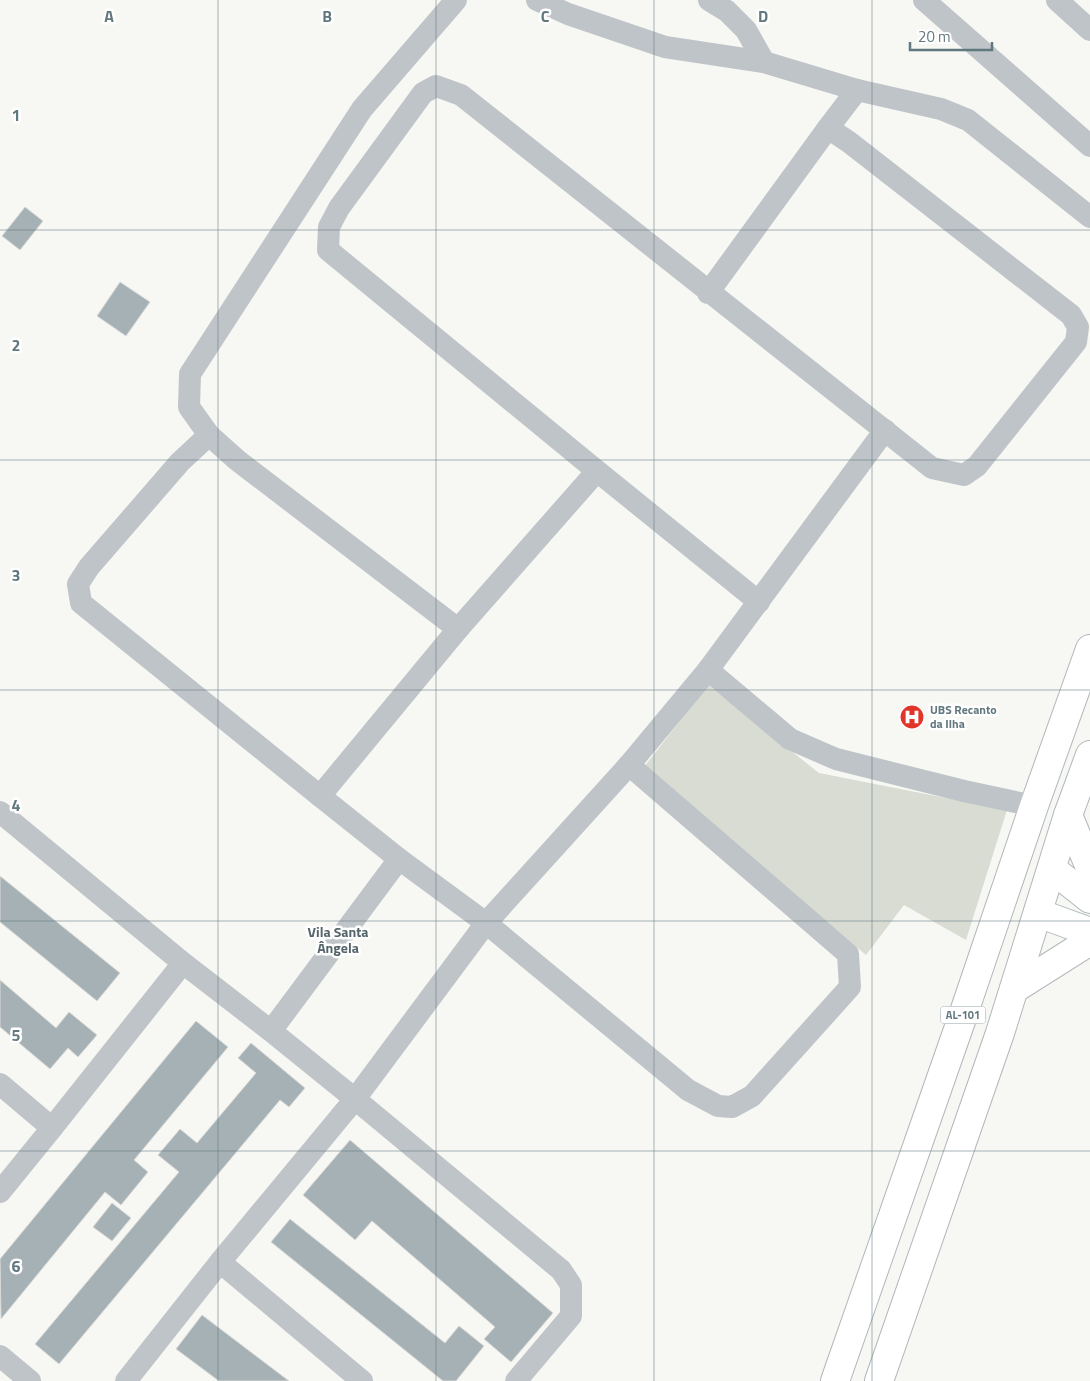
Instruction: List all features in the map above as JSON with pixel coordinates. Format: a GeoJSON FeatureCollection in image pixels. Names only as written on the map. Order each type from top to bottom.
{"type":"FeatureCollection","features":[{"type":"Feature","properties":{"kind":"main road","name":"AL-101"},"geometry":{"type":"LineString","coordinates":[[835,1381],[1090,649]]}},
{"type":"Feature","properties":{"kind":"main road","name":"AL-101"},"geometry":{"type":"LineString","coordinates":[[879,1381],[1000,1034],[1068,815],[1090,755]]}},
{"type":"Feature","properties":{"kind":"main road"},"geometry":{"type":"LineString","coordinates":[[1068,815],[1090,868]]}},
{"type":"Feature","properties":{"kind":"main road"},"geometry":{"type":"LineString","coordinates":[[1052,869],[1090,899]]}},
{"type":"Feature","properties":{"kind":"main road"},"geometry":{"type":"LineString","coordinates":[[1038,913],[1090,932]]}},
{"type":"Feature","properties":{"kind":"main road"},"geometry":{"type":"LineString","coordinates":[[1014,989],[1090,941]]}},
{"type":"Feature","properties":{"kind":"street"},"geometry":{"type":"LineString","coordinates":[[456,0],[362,108],[190,374],[189,407],[209,435],[237,460],[458,630]]}},
{"type":"Feature","properties":{"kind":"street"},"geometry":{"type":"LineString","coordinates":[[537,0],[568,14],[665,47],[764,62],[857,90],[941,109],[968,120],[1090,217]]}},
{"type":"Feature","properties":{"kind":"street"},"geometry":{"type":"LineString","coordinates":[[709,0],[727,11],[746,30],[764,62]]}},
{"type":"Feature","properties":{"kind":"street"},"geometry":{"type":"LineString","coordinates":[[924,0],[1090,146]]}},
{"type":"Feature","properties":{"kind":"street"},"geometry":{"type":"LineString","coordinates":[[1057,0],[1090,30]]}},
{"type":"Feature","properties":{"kind":"street"},"geometry":{"type":"LineString","coordinates":[[759,602],[328,250],[329,227],[339,208],[423,93],[436,86],[461,95],[932,468],[964,475],[977,466],[1076,342],[1078,327],[1071,315],[828,128]]}},
{"type":"Feature","properties":{"kind":"street"},"geometry":{"type":"LineString","coordinates":[[708,292],[857,90]]}},
{"type":"Feature","properties":{"kind":"street"},"geometry":{"type":"LineString","coordinates":[[126,1381],[220,1262],[355,1099],[486,923],[629,765],[708,670],[885,430]]}},
{"type":"Feature","properties":{"kind":"street"},"geometry":{"type":"LineString","coordinates":[[209,435],[180,462],[89,567],[78,584],[81,603],[399,859],[486,923],[688,1090],[718,1106],[732,1107],[752,1096],[850,987],[848,954],[629,765]]}},
{"type":"Feature","properties":{"kind":"street"},"geometry":{"type":"LineString","coordinates":[[320,796],[458,630],[597,471]]}},
{"type":"Feature","properties":{"kind":"street"},"geometry":{"type":"LineString","coordinates":[[708,670],[790,739],[836,759],[964,792],[1034,806]]}},
{"type":"Feature","properties":{"kind":"street"},"geometry":{"type":"LineString","coordinates":[[0,812],[183,963],[355,1099],[561,1270],[571,1285],[571,1316],[516,1381]]}},
{"type":"Feature","properties":{"kind":"street"},"geometry":{"type":"LineString","coordinates":[[271,1031],[399,859]]}},
{"type":"Feature","properties":{"kind":"street"},"geometry":{"type":"LineString","coordinates":[[0,1192],[183,963]]}},
{"type":"Feature","properties":{"kind":"street"},"geometry":{"type":"LineString","coordinates":[[0,1084],[52,1128]]}},
{"type":"Feature","properties":{"kind":"street"},"geometry":{"type":"LineString","coordinates":[[220,1262],[362,1381]]}},
{"type":"Feature","properties":{"kind":"street"},"geometry":{"type":"LineString","coordinates":[[2,1362],[30,1381]]}},
{"type":"Feature","properties":{"kind":"shaded area"},"geometry":{"type":"Polygon","coordinates":[[[708,685],[819,773],[1007,810],[966,940],[904,905],[866,955],[644,767],[708,685]]]}},
{"type":"Feature","properties":{"kind":"building"},"geometry":{"type":"Polygon","coordinates":[[[25,207],[43,221],[20,250],[2,236],[25,207]]]}},
{"type":"Feature","properties":{"kind":"building"},"geometry":{"type":"Polygon","coordinates":[[[120,282],[150,302],[126,336],[97,316],[120,282]]]}},
{"type":"Feature","properties":{"kind":"building"},"geometry":{"type":"Polygon","coordinates":[[[0,876],[120,973],[97,1001],[0,922],[0,876]]]}},
{"type":"Feature","properties":{"kind":"building"},"geometry":{"type":"Polygon","coordinates":[[[0,980],[56,1028],[69,1012],[97,1035],[78,1057],[68,1048],[50,1069],[0,1027],[0,980]]]}},
{"type":"Feature","properties":{"kind":"building"},"geometry":{"type":"Polygon","coordinates":[[[196,1021],[228,1047],[134,1160],[148,1172],[121,1205],[105,1192],[1,1319],[0,1259],[196,1021]]]}},
{"type":"Feature","properties":{"kind":"building"},"geometry":{"type":"Polygon","coordinates":[[[251,1043],[305,1088],[289,1107],[280,1100],[59,1364],[35,1344],[179,1172],[158,1155],[180,1129],[197,1143],[256,1073],[238,1058],[251,1043]]]}},
{"type":"Feature","properties":{"kind":"building"},"geometry":{"type":"Polygon","coordinates":[[[350,1140],[553,1313],[511,1362],[484,1339],[495,1327],[372,1221],[355,1240],[303,1195],[350,1140]]]}},
{"type":"Feature","properties":{"kind":"building"},"geometry":{"type":"Polygon","coordinates":[[[112,1203],[131,1218],[112,1241],[93,1227],[112,1203]]]}},
{"type":"Feature","properties":{"kind":"building"},"geometry":{"type":"Polygon","coordinates":[[[290,1219],[445,1343],[459,1326],[484,1346],[456,1381],[443,1381],[271,1242],[290,1219]]]}},
{"type":"Feature","properties":{"kind":"building"},"geometry":{"type":"Polygon","coordinates":[[[202,1315],[289,1381],[219,1381],[176,1349],[202,1315]]]}},
{"type":"Feature","properties":{"kind":"place","name":"UBS Recanto da Ilha"},"geometry":{"type":"Point","coordinates":[912,717]}},
{"type":"Feature","properties":{"kind":"district","name":"Vila Santa Ângela"},"geometry":{"type":"Point","coordinates":[338,940]}}]}
